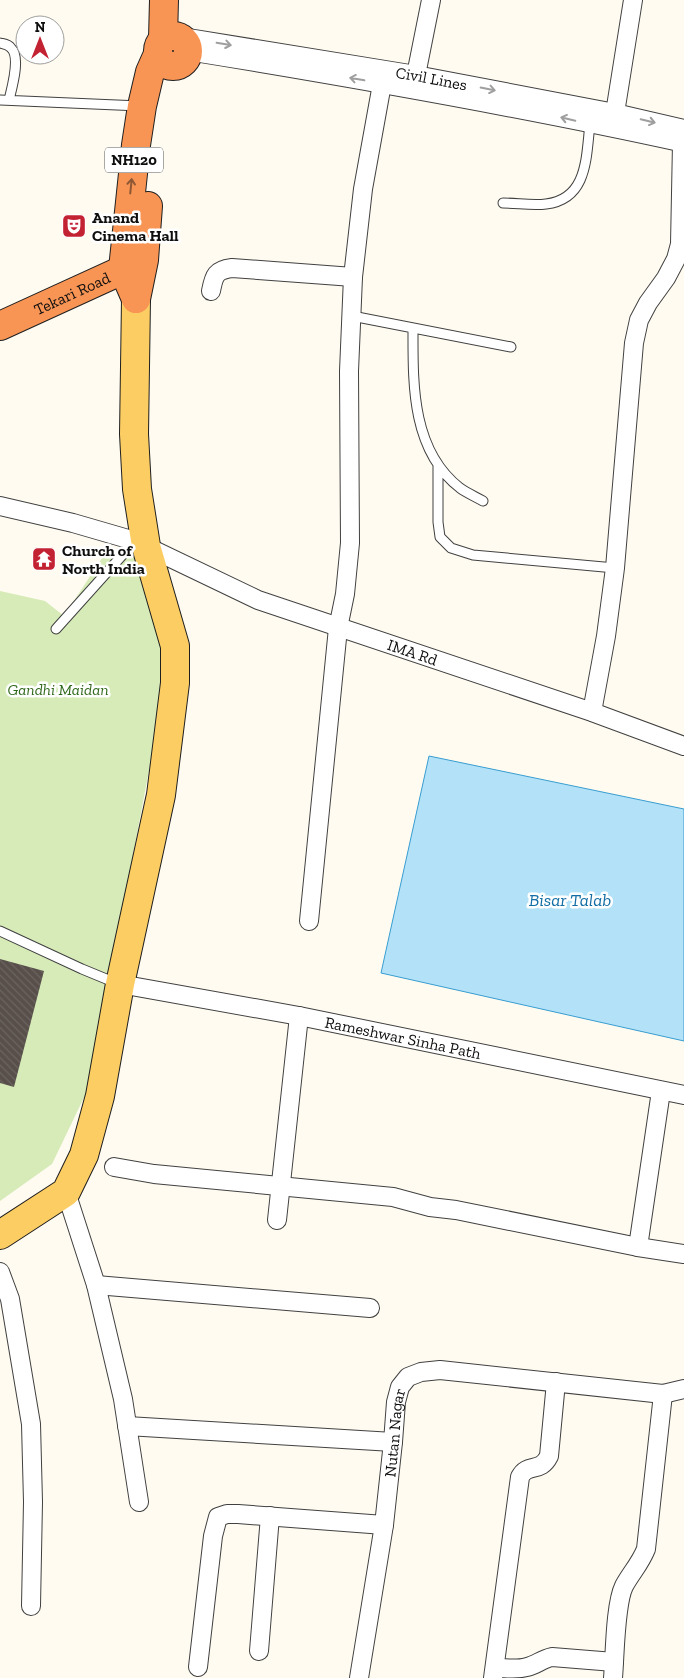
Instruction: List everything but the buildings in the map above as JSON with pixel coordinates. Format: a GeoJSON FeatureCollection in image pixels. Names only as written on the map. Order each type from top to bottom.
{"type":"FeatureCollection","features":[{"type":"Feature","properties":{"kind":"highway","name":"NH120"},"geometry":{"type":"LineString","coordinates":[[134,265],[155,123],[171,49],[164,0]]}},
{"type":"Feature","properties":{"kind":"highway","name":"NH120"},"geometry":{"type":"LineString","coordinates":[[134,265],[136,145],[142,106],[150,72],[171,49]]}},
{"type":"Feature","properties":{"kind":"highway"},"geometry":{"type":"LineString","coordinates":[[134,265],[136,299]]}},
{"type":"Feature","properties":{"kind":"highway","name":"Tekari Road"},"geometry":{"type":"LineString","coordinates":[[0,326],[134,265]]}},
{"type":"Feature","properties":{"kind":"main road"},"geometry":{"type":"LineString","coordinates":[[0,1235],[66,1192],[84,1155],[100,1096],[120,984],[161,795],[175,683],[174,646],[141,544],[134,434],[136,299]]}},
{"type":"Feature","properties":{"kind":"street"},"geometry":{"type":"LineString","coordinates":[[416,75],[431,0]]}},
{"type":"Feature","properties":{"kind":"street"},"geometry":{"type":"LineString","coordinates":[[615,113],[633,0]]}},
{"type":"Feature","properties":{"kind":"street","name":"Civil Lines"},"geometry":{"type":"LineString","coordinates":[[171,49],[416,75],[615,113],[683,138]]}},
{"type":"Feature","properties":{"kind":"street"},"geometry":{"type":"LineString","coordinates":[[171,49],[545,113],[590,124],[683,138],[682,248],[666,278],[648,303],[640,320],[634,343],[615,568],[606,636],[592,712]]}},
{"type":"Feature","properties":{"kind":"street"},"geometry":{"type":"LineString","coordinates":[[309,921],[338,628],[345,594],[350,543],[349,370],[353,277],[364,188],[382,84]]}},
{"type":"Feature","properties":{"kind":"street"},"geometry":{"type":"LineString","coordinates":[[211,291],[215,274],[222,269],[232,268],[353,277]]}},
{"type":"Feature","properties":{"kind":"street","name":"IMA Rd"},"geometry":{"type":"LineString","coordinates":[[0,506],[73,524],[141,544],[258,600],[592,712],[684,746]]}},
{"type":"Feature","properties":{"kind":"street","name":"Rameshwar Sinha Path"},"geometry":{"type":"LineString","coordinates":[[120,984],[299,1016],[684,1095]]}},
{"type":"Feature","properties":{"kind":"street"},"geometry":{"type":"LineString","coordinates":[[277,1220],[299,1016]]}},
{"type":"Feature","properties":{"kind":"street"},"geometry":{"type":"LineString","coordinates":[[638,1247],[661,1091]]}},
{"type":"Feature","properties":{"kind":"street"},"geometry":{"type":"LineString","coordinates":[[114,1167],[154,1174],[393,1197],[430,1207],[456,1210],[638,1247],[684,1254]]}},
{"type":"Feature","properties":{"kind":"street"},"geometry":{"type":"LineString","coordinates":[[66,1192],[96,1285],[123,1399],[139,1502]]}},
{"type":"Feature","properties":{"kind":"street"},"geometry":{"type":"LineString","coordinates":[[0,1272],[10,1299],[21,1355],[31,1424],[33,1502],[31,1606]]}},
{"type":"Feature","properties":{"kind":"street"},"geometry":{"type":"LineString","coordinates":[[96,1285],[370,1308]]}},
{"type":"Feature","properties":{"kind":"street","name":"Nutan Nagar"},"geometry":{"type":"LineString","coordinates":[[359,1678],[384,1525],[396,1402],[400,1387],[408,1377],[421,1372],[440,1370],[663,1394],[684,1389]]}},
{"type":"Feature","properties":{"kind":"street"},"geometry":{"type":"LineString","coordinates":[[556,1382],[549,1456],[540,1467],[528,1468],[520,1477],[494,1673],[529,1667],[542,1659],[552,1657],[613,1670],[621,1594],[640,1563],[646,1549],[663,1394]]}},
{"type":"Feature","properties":{"kind":"street"},"geometry":{"type":"LineString","coordinates":[[127,1426],[393,1442]]}},
{"type":"Feature","properties":{"kind":"street"},"geometry":{"type":"LineString","coordinates":[[198,1667],[213,1536],[218,1517],[226,1514],[270,1516],[384,1525]]}},
{"type":"Feature","properties":{"kind":"street"},"geometry":{"type":"LineString","coordinates":[[259,1651],[270,1516]]}},
{"type":"Feature","properties":{"kind":"lane"},"geometry":{"type":"LineString","coordinates":[[0,43],[8,45],[15,53],[16,61],[5,100],[142,106]]}},
{"type":"Feature","properties":{"kind":"lane"},"geometry":{"type":"LineString","coordinates":[[503,203],[545,204],[560,201],[569,196],[577,188],[585,169],[590,124]]}},
{"type":"Feature","properties":{"kind":"lane"},"geometry":{"type":"LineString","coordinates":[[352,316],[511,347]]}},
{"type":"Feature","properties":{"kind":"lane"},"geometry":{"type":"LineString","coordinates":[[413,328],[413,382],[416,410],[425,440],[438,466],[460,488],[483,501]]}},
{"type":"Feature","properties":{"kind":"lane"},"geometry":{"type":"LineString","coordinates":[[438,466],[438,522],[440,537],[450,548],[473,555],[615,568]]}},
{"type":"Feature","properties":{"kind":"lane"},"geometry":{"type":"LineString","coordinates":[[56,629],[141,544]]}},
{"type":"Feature","properties":{"kind":"lane"},"geometry":{"type":"LineString","coordinates":[[0,931],[82,969],[120,984]]}},
{"type":"Feature","properties":{"kind":"green space","name":"Gandhi Maidan"},"geometry":{"type":"Polygon","coordinates":[[[146,546],[168,670],[89,1087],[52,1164],[0,1201],[0,591],[45,601],[64,616],[106,552],[146,546]]]}},
{"type":"Feature","properties":{"kind":"water","name":"Bisar Talab"},"geometry":{"type":"Polygon","coordinates":[[[429,756],[684,809],[684,1041],[381,973],[429,756]]]}},
{"type":"Feature","properties":{"kind":"place","name":"Anand Cinema Hall"},"geometry":{"type":"Point","coordinates":[74,226]}},
{"type":"Feature","properties":{"kind":"place","name":"Church of North India"},"geometry":{"type":"Point","coordinates":[44,559]}}]}
